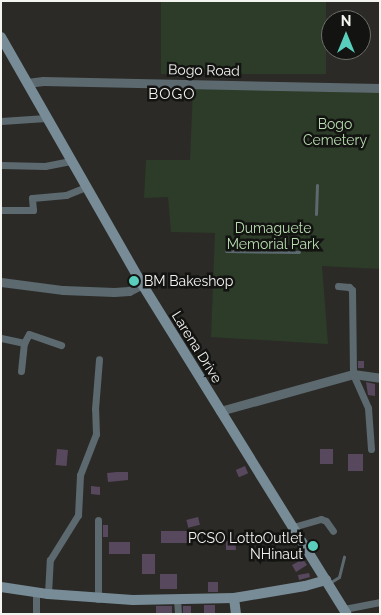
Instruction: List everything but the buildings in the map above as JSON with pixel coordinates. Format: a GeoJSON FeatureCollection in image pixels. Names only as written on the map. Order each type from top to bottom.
{"type":"FeatureCollection","features":[{"type":"Feature","properties":{"kind":"main road","name":"Larena Drive"},"geometry":{"type":"LineString","coordinates":[[1,37],[142,284],[345,611]]}},
{"type":"Feature","properties":{"kind":"main road"},"geometry":{"type":"LineString","coordinates":[[1,587],[36,593],[98,599],[177,599],[234,598],[327,582]]}},
{"type":"Feature","properties":{"kind":"main road"},"geometry":{"type":"LineString","coordinates":[[234,598],[236,614]]}},
{"type":"Feature","properties":{"kind":"street","name":"Bogo Road"},"geometry":{"type":"LineString","coordinates":[[27,83],[53,81],[380,88]]}},
{"type":"Feature","properties":{"kind":"street"},"geometry":{"type":"LineString","coordinates":[[1,121],[46,118]]}},
{"type":"Feature","properties":{"kind":"street"},"geometry":{"type":"LineString","coordinates":[[1,165],[45,166],[71,161]]}},
{"type":"Feature","properties":{"kind":"street"},"geometry":{"type":"LineString","coordinates":[[1,210],[33,210],[32,198],[66,195],[86,187]]}},
{"type":"Feature","properties":{"kind":"street"},"geometry":{"type":"LineString","coordinates":[[1,282],[54,289],[114,292],[129,291],[142,284]]}},
{"type":"Feature","properties":{"kind":"street"},"geometry":{"type":"LineString","coordinates":[[338,286],[349,287],[352,290],[353,374],[368,408],[371,448]]}},
{"type":"Feature","properties":{"kind":"street"},"geometry":{"type":"LineString","coordinates":[[21,371],[24,343],[30,334],[61,345]]}},
{"type":"Feature","properties":{"kind":"street"},"geometry":{"type":"LineString","coordinates":[[1,338],[24,343]]}},
{"type":"Feature","properties":{"kind":"street"},"geometry":{"type":"LineString","coordinates":[[48,594],[50,560],[78,515],[80,475],[96,434],[95,409],[99,359]]}},
{"type":"Feature","properties":{"kind":"street"},"geometry":{"type":"LineString","coordinates":[[220,411],[353,374],[380,378]]}},
{"type":"Feature","properties":{"kind":"street"},"geometry":{"type":"LineString","coordinates":[[293,527],[322,519],[333,531]]}},
{"type":"Feature","properties":{"kind":"street"},"geometry":{"type":"LineString","coordinates":[[98,520],[98,599]]}},
{"type":"Feature","properties":{"kind":"street"},"geometry":{"type":"LineString","coordinates":[[36,593],[36,614]]}},
{"type":"Feature","properties":{"kind":"street"},"geometry":{"type":"LineString","coordinates":[[177,599],[178,614]]}},
{"type":"Feature","properties":{"kind":"street"},"geometry":{"type":"LineString","coordinates":[[345,611],[380,602]]}},
{"type":"Feature","properties":{"kind":"lane"},"geometry":{"type":"LineString","coordinates":[[316,214],[317,185]]}},
{"type":"Feature","properties":{"kind":"lane"},"geometry":{"type":"LineString","coordinates":[[226,251],[299,252]]}},
{"type":"Feature","properties":{"kind":"lane"},"geometry":{"type":"LineString","coordinates":[[327,582],[339,577],[344,557]]}},
{"type":"Feature","properties":{"kind":"green space"},"geometry":{"type":"Polygon","coordinates":[[[161,1],[326,1],[326,10],[321,10],[321,60],[326,60],[326,74],[161,74],[161,1]]]}},
{"type":"Feature","properties":{"kind":"green space","name":"Dumaguete Memorial Park"},"geometry":{"type":"Polygon","coordinates":[[[193,87],[380,93],[380,269],[322,266],[328,344],[211,337],[215,233],[171,232],[168,197],[144,198],[146,160],[190,160],[193,87]]]}},
{"type":"Feature","properties":{"kind":"place","name":"BM Bakeshop"},"geometry":{"type":"Point","coordinates":[134,281]}},
{"type":"Feature","properties":{"kind":"place","name":"PCSO LottoOutlet NHinaut"},"geometry":{"type":"Point","coordinates":[313,546]}},
{"type":"Feature","properties":{"kind":"district","name":"BOGO"},"geometry":{"type":"Point","coordinates":[172,95]}},
{"type":"Feature","properties":{"kind":"park label","name":"Bogo Cemetery"},"geometry":{"type":"Point","coordinates":[335,132]}}]}
